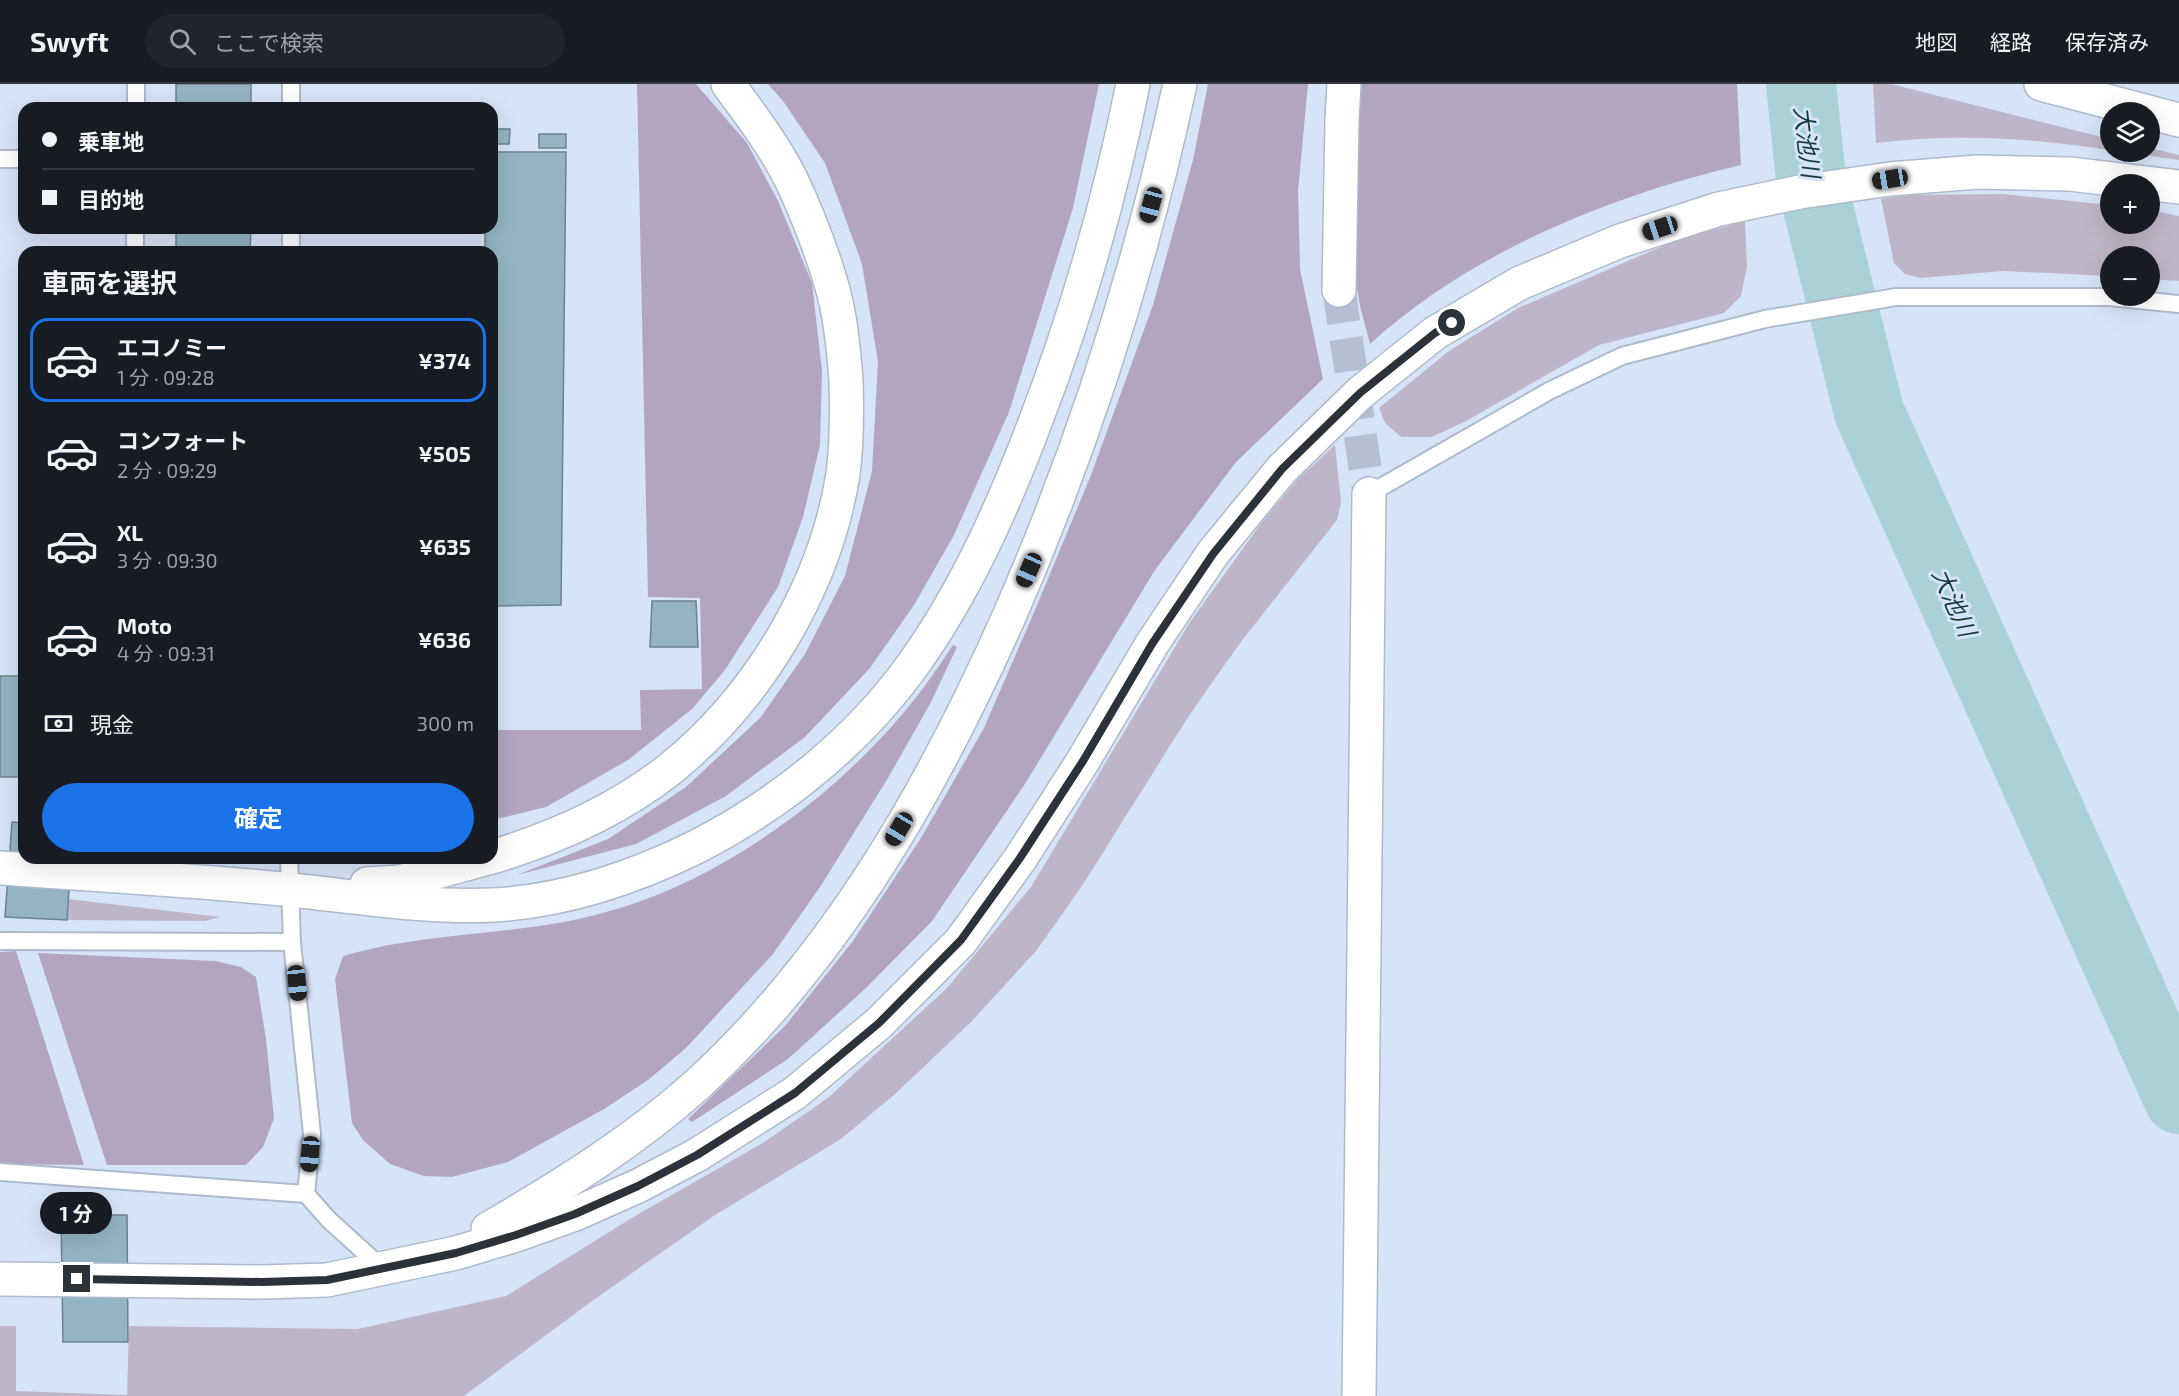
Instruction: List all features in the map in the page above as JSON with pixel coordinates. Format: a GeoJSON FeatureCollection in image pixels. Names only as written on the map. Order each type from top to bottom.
{"type":"FeatureCollection","features":[{"type":"Feature","properties":{"kind":"main road"},"geometry":{"type":"LineString","coordinates":[[498,854],[569,829],[619,802],[669,770],[711,731],[749,689],[781,640],[809,587],[830,532],[843,473],[847,414],[844,353],[834,292],[814,232],[789,175],[758,125],[728,84]]}},
{"type":"Feature","properties":{"kind":"main road"},"geometry":{"type":"LineString","coordinates":[[0,868],[290,890],[388,901],[443,905],[496,905],[551,898],[607,885],[663,863],[721,834],[777,797],[828,759],[871,716],[912,667],[951,606],[988,536],[1027,444],[1055,370],[1077,302],[1121,141],[1133,84]]}},
{"type":"Feature","properties":{"kind":"main road"},"geometry":{"type":"LineString","coordinates":[[383,1269],[440,1251],[485,1231],[587,1169],[698,1084],[754,1028],[810,961],[876,868],[934,770],[984,673],[1029,570],[1073,459],[1112,341],[1140,244],[1166,145],[1179,84]]}},
{"type":"Feature","properties":{"kind":"main road"},"geometry":{"type":"LineString","coordinates":[[1339,290],[1344,84]]}},
{"type":"Feature","properties":{"kind":"main road"},"geometry":{"type":"LineString","coordinates":[[2041,84],[2179,120]]}},
{"type":"Feature","properties":{"kind":"main road"},"geometry":{"type":"LineString","coordinates":[[0,1280],[262,1282],[327,1280],[456,1253],[575,1214],[638,1186],[697,1155],[795,1093],[879,1023],[961,940],[1020,858],[1083,761],[1152,644],[1213,554],[1282,469],[1360,393],[1435,333],[1520,284],[1620,241],[1719,209],[1800,192],[1890,179],[1977,172],[2070,174],[2179,187]]}},
{"type":"Feature","properties":{"kind":"main road"},"geometry":{"type":"LineString","coordinates":[[1359,1396],[1369,495]]}},
{"type":"Feature","properties":{"kind":"main road"},"geometry":{"type":"LineString","coordinates":[[290,890],[400,882],[465,864]]}},
{"type":"Feature","properties":{"kind":"lane"},"geometry":{"type":"LineString","coordinates":[[136,84],[136,102]]}},
{"type":"Feature","properties":{"kind":"lane"},"geometry":{"type":"LineString","coordinates":[[291,84],[291,102]]}},
{"type":"Feature","properties":{"kind":"lane"},"geometry":{"type":"LineString","coordinates":[[0,159],[18,159]]}},
{"type":"Feature","properties":{"kind":"lane"},"geometry":{"type":"LineString","coordinates":[[1369,495],[1549,391],[1622,356],[1765,320],[1896,297],[2109,297],[2179,304]]}},
{"type":"Feature","properties":{"kind":"lane"},"geometry":{"type":"LineString","coordinates":[[289,864],[292,942],[312,1134],[306,1194]]}},
{"type":"Feature","properties":{"kind":"lane"},"geometry":{"type":"LineString","coordinates":[[0,941],[292,942]]}},
{"type":"Feature","properties":{"kind":"lane"},"geometry":{"type":"LineString","coordinates":[[0,1172],[306,1194],[329,1220],[383,1269]]}},
{"type":"Feature","properties":{"kind":"shaded area"},"geometry":{"type":"Polygon","coordinates":[[[637,84],[696,84],[747,143],[778,201],[812,283],[822,371],[820,445],[803,517],[778,587],[725,670],[692,709],[628,760],[546,807],[498,819],[498,730],[641,730],[640,690],[702,689],[700,598],[648,597],[637,84]]]}},
{"type":"Feature","properties":{"kind":"shaded area"},"geometry":{"type":"Polygon","coordinates":[[[768,84],[1099,84],[1073,208],[1009,412],[954,535],[914,605],[870,668],[805,737],[726,796],[636,844],[517,875],[608,839],[686,787],[760,718],[805,654],[845,576],[872,471],[878,362],[862,264],[825,163],[783,101],[768,84]]]}},
{"type":"Feature","properties":{"kind":"shaded area"},"geometry":{"type":"Polygon","coordinates":[[[1208,84],[1308,84],[1298,191],[1300,269],[1323,379],[1236,462],[1155,570],[1025,784],[932,921],[867,987],[788,1059],[692,1122],[688,1119],[785,1026],[853,941],[921,838],[984,728],[1091,475],[1153,305],[1193,160],[1208,84]]]}},
{"type":"Feature","properties":{"kind":"shaded area"},"geometry":{"type":"Polygon","coordinates":[[[1359,84],[1737,84],[1741,165],[1642,193],[1544,232],[1497,255],[1452,282],[1410,311],[1370,344],[1353,266],[1359,84]]]}},
{"type":"Feature","properties":{"kind":"shaded area"},"geometry":{"type":"Polygon","coordinates":[[[1873,84],[1891,84],[2100,136],[2100,149],[2052,142],[1993,138],[1934,138],[1876,143],[1873,84]]]}},
{"type":"Feature","properties":{"kind":"shaded area"},"geometry":{"type":"Polygon","coordinates":[[[2160,150],[2179,155],[2179,160],[2160,157],[2160,150]]]}},
{"type":"Feature","properties":{"kind":"shaded area"},"geometry":{"type":"Polygon","coordinates":[[[2003,194],[2100,204],[2100,234],[2160,234],[2160,212],[2179,216],[2179,281],[2160,280],[2160,246],[2100,246],[2100,276],[2003,271],[1920,278],[1905,274],[1894,263],[1881,199],[1908,195],[2003,194]]]}},
{"type":"Feature","properties":{"kind":"shaded area"},"geometry":{"type":"Polygon","coordinates":[[[1745,221],[1747,266],[1741,296],[1724,313],[1599,345],[1466,421],[1432,437],[1401,437],[1385,423],[1379,408],[1449,351],[1518,308],[1677,240],[1745,221]]]}},
{"type":"Feature","properties":{"kind":"shaded area"},"geometry":{"type":"Polygon","coordinates":[[[1335,445],[1341,502],[1337,520],[1240,643],[1188,717],[1082,886],[1036,951],[971,1022],[894,1095],[841,1139],[715,1215],[592,1301],[464,1396],[0,1396],[0,1326],[16,1326],[16,1391],[127,1395],[129,1326],[358,1329],[506,1296],[635,1216],[766,1141],[829,1097],[947,988],[1031,887],[1190,622],[1262,522],[1297,480],[1335,445]]]}},
{"type":"Feature","properties":{"kind":"shaded area"},"geometry":{"type":"Polygon","coordinates":[[[953,645],[957,647],[930,704],[888,778],[820,887],[773,954],[686,1048],[648,1080],[604,1109],[508,1162],[452,1177],[424,1176],[390,1164],[363,1140],[352,1123],[335,979],[343,956],[426,939],[528,928],[578,919],[646,899],[688,881],[769,834],[843,776],[905,711],[953,645]]]}},
{"type":"Feature","properties":{"kind":"shaded area"},"geometry":{"type":"Polygon","coordinates":[[[68,899],[220,917],[205,921],[66,920],[68,899]]]}},
{"type":"Feature","properties":{"kind":"shaded area"},"geometry":{"type":"Polygon","coordinates":[[[16,951],[84,1165],[0,1164],[0,952],[16,951]]]}},
{"type":"Feature","properties":{"kind":"shaded area"},"geometry":{"type":"Polygon","coordinates":[[[38,953],[215,961],[241,967],[256,977],[266,1039],[274,1118],[263,1147],[246,1165],[107,1165],[38,953]]]}},
{"type":"Feature","properties":{"kind":"building"},"geometry":{"type":"Polygon","coordinates":[[[176,84],[251,84],[251,102],[176,102],[176,84]]]}},
{"type":"Feature","properties":{"kind":"building"},"geometry":{"type":"Polygon","coordinates":[[[498,129],[510,129],[509,144],[498,144],[498,129]]]}},
{"type":"Feature","properties":{"kind":"building"},"geometry":{"type":"Polygon","coordinates":[[[539,134],[566,134],[566,148],[539,148],[539,134]]]}},
{"type":"Feature","properties":{"kind":"building"},"geometry":{"type":"Polygon","coordinates":[[[498,152],[566,152],[561,605],[498,606],[498,246],[485,246],[485,234],[498,234],[498,152]]]}},
{"type":"Feature","properties":{"kind":"building"},"geometry":{"type":"Polygon","coordinates":[[[176,234],[251,234],[250,246],[176,246],[176,234]]]}},
{"type":"Feature","properties":{"kind":"building"},"geometry":{"type":"Polygon","coordinates":[[[652,601],[696,601],[698,647],[650,647],[652,601]]]}},
{"type":"Feature","properties":{"kind":"building"},"geometry":{"type":"Polygon","coordinates":[[[0,676],[18,676],[18,777],[0,777],[0,676]]]}},
{"type":"Feature","properties":{"kind":"building"},"geometry":{"type":"Polygon","coordinates":[[[12,822],[18,822],[18,864],[71,864],[67,920],[5,917],[12,822]]]}},
{"type":"Feature","properties":{"kind":"building"},"geometry":{"type":"Polygon","coordinates":[[[61,1215],[127,1215],[128,1342],[63,1342],[61,1215]]]}},
{"type":"Feature","properties":{"kind":"waterway","name":"大池川"},"geometry":{"type":"LineString","coordinates":[[1801,84],[1811,179],[1869,412],[2179,1099]]}},
{"type":"Feature","properties":{"kind":"tunnel"},"geometry":{"type":"LineString","coordinates":[[1339,290],[1369,494]]}},
{"type":"Feature","properties":{"kind":"route"},"geometry":{"type":"LineString","coordinates":[[77,1279],[262,1282],[327,1280],[456,1253],[575,1214],[638,1186],[697,1155],[795,1093],[879,1023],[961,940],[1020,858],[1083,761],[1152,644],[1213,554],[1282,469],[1360,393],[1435,333],[1452,323]]}}]}
